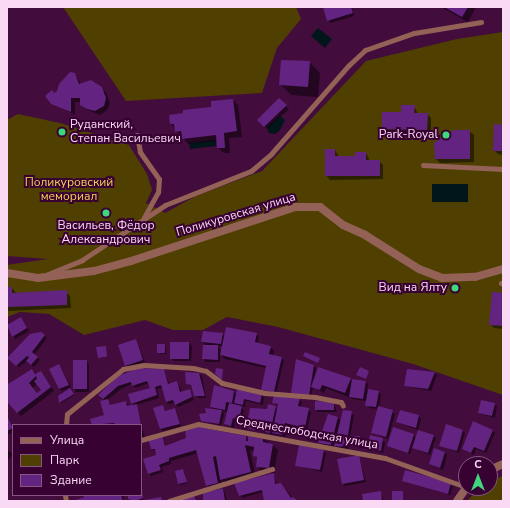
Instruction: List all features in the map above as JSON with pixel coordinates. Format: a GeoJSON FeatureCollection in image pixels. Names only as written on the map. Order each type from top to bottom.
{"type":"FeatureCollection","features":[{"type":"Feature","properties":{"kind":"street","name":"Поликуровская улица"},"geometry":{"type":"LineString","coordinates":[[7,273],[38,278],[94,271],[131,261],[295,207],[320,207],[343,225],[381,244],[419,269],[442,278],[475,277],[503,269]]}},
{"type":"Feature","properties":{"kind":"lane"},"geometry":{"type":"LineString","coordinates":[[38,278],[82,260],[165,204],[251,171],[270,154],[349,65],[365,50],[414,33],[481,22]]}},
{"type":"Feature","properties":{"kind":"lane"},"geometry":{"type":"LineString","coordinates":[[137,135],[140,152],[159,179],[158,192],[143,219]]}},
{"type":"Feature","properties":{"kind":"lane"},"geometry":{"type":"LineString","coordinates":[[423,165],[503,169]]}},
{"type":"Feature","properties":{"kind":"lane"},"geometry":{"type":"LineString","coordinates":[[66,424],[67,414],[123,369],[144,365],[193,368],[206,371],[222,383],[265,393],[314,397],[341,402],[343,406]]}},
{"type":"Feature","properties":{"kind":"lane","name":"Среднеслободская улица"},"geometry":{"type":"LineString","coordinates":[[142,440],[198,424],[385,458],[458,484]]}},
{"type":"Feature","properties":{"kind":"lane"},"geometry":{"type":"LineString","coordinates":[[169,501],[272,469]]}},
{"type":"Feature","properties":{"kind":"green space"},"geometry":{"type":"Polygon","coordinates":[[[63,7],[296,7],[301,19],[277,48],[262,93],[126,101],[63,7]]]}},
{"type":"Feature","properties":{"kind":"green space","name":"Поликуровский мемориал"},"geometry":{"type":"Polygon","coordinates":[[[503,32],[503,395],[413,364],[278,327],[227,317],[203,330],[173,330],[145,320],[84,335],[49,314],[20,312],[7,317],[7,265],[48,259],[7,256],[7,120],[18,114],[60,123],[129,145],[147,174],[152,190],[146,203],[165,213],[196,196],[262,171],[366,61],[457,39],[503,32]]]}},
{"type":"Feature","properties":{"kind":"green space"},"geometry":{"type":"Polygon","coordinates":[[[503,476],[503,501],[467,501],[472,496],[498,496],[498,478],[503,476]]]}},
{"type":"Feature","properties":{"kind":"shaded area"},"geometry":{"type":"Polygon","coordinates":[[[318,28],[332,39],[325,48],[311,36],[318,28]]]}},
{"type":"Feature","properties":{"kind":"shaded area"},"geometry":{"type":"Polygon","coordinates":[[[280,116],[285,120],[280,130],[275,134],[269,133],[267,128],[280,116]]]}},
{"type":"Feature","properties":{"kind":"shaded area"},"geometry":{"type":"Polygon","coordinates":[[[216,140],[216,146],[190,149],[189,143],[216,140]]]}},
{"type":"Feature","properties":{"kind":"shaded area"},"geometry":{"type":"Polygon","coordinates":[[[432,184],[468,184],[468,202],[432,202],[432,184]]]}},
{"type":"Feature","properties":{"kind":"building"},"geometry":{"type":"Polygon","coordinates":[[[323,7],[351,7],[353,13],[327,21],[323,7]]]}},
{"type":"Feature","properties":{"kind":"building"},"geometry":{"type":"Polygon","coordinates":[[[444,7],[468,7],[462,17],[444,7]]]}},
{"type":"Feature","properties":{"kind":"building"},"geometry":{"type":"Polygon","coordinates":[[[281,60],[310,61],[308,87],[279,85],[281,60]]]}},
{"type":"Feature","properties":{"kind":"building"},"geometry":{"type":"Polygon","coordinates":[[[70,72],[75,73],[79,84],[91,80],[102,87],[106,98],[104,106],[95,111],[80,105],[80,98],[71,98],[71,112],[51,104],[45,96],[52,90],[54,93],[57,91],[59,84],[70,72]]]}},
{"type":"Feature","properties":{"kind":"building"},"geometry":{"type":"Polygon","coordinates":[[[279,98],[287,105],[264,127],[257,120],[279,98]]]}},
{"type":"Feature","properties":{"kind":"building"},"geometry":{"type":"Polygon","coordinates":[[[233,99],[237,131],[224,133],[225,148],[217,148],[216,135],[182,139],[181,131],[175,132],[174,124],[170,124],[169,115],[183,113],[183,110],[211,107],[211,101],[233,99]]]}},
{"type":"Feature","properties":{"kind":"building"},"geometry":{"type":"Polygon","coordinates":[[[401,105],[415,105],[414,113],[428,113],[427,130],[382,129],[382,112],[401,112],[401,105]]]}},
{"type":"Feature","properties":{"kind":"building"},"geometry":{"type":"Polygon","coordinates":[[[494,124],[503,125],[503,151],[493,151],[494,124]]]}},
{"type":"Feature","properties":{"kind":"building"},"geometry":{"type":"Polygon","coordinates":[[[454,130],[470,130],[470,159],[435,159],[434,143],[454,130]]]}},
{"type":"Feature","properties":{"kind":"building"},"geometry":{"type":"Polygon","coordinates":[[[325,149],[335,149],[335,156],[355,156],[355,152],[366,152],[366,160],[380,160],[380,176],[325,176],[325,149]]]}},
{"type":"Feature","properties":{"kind":"building"},"geometry":{"type":"Polygon","coordinates":[[[7,287],[12,287],[12,293],[67,290],[67,305],[7,307],[7,287]]]}},
{"type":"Feature","properties":{"kind":"building"},"geometry":{"type":"Polygon","coordinates":[[[492,292],[503,293],[503,326],[489,325],[492,292]]]}},
{"type":"Feature","properties":{"kind":"building"},"geometry":{"type":"Polygon","coordinates":[[[21,317],[27,328],[12,337],[7,325],[21,317]]]}},
{"type":"Feature","properties":{"kind":"building"},"geometry":{"type":"Polygon","coordinates":[[[226,327],[257,333],[255,342],[271,346],[269,354],[282,357],[274,392],[261,390],[266,366],[220,355],[226,327]]]}},
{"type":"Feature","properties":{"kind":"building"},"geometry":{"type":"Polygon","coordinates":[[[203,331],[223,333],[221,344],[201,342],[203,331]]]}},
{"type":"Feature","properties":{"kind":"building"},"geometry":{"type":"Polygon","coordinates":[[[41,332],[45,335],[32,352],[38,357],[31,365],[26,361],[29,357],[27,356],[16,366],[7,358],[30,334],[41,332]]]}},
{"type":"Feature","properties":{"kind":"building"},"geometry":{"type":"Polygon","coordinates":[[[136,339],[143,360],[125,366],[118,345],[136,339]]]}},
{"type":"Feature","properties":{"kind":"building"},"geometry":{"type":"Polygon","coordinates":[[[170,342],[189,342],[189,359],[170,359],[170,342]]]}},
{"type":"Feature","properties":{"kind":"building"},"geometry":{"type":"Polygon","coordinates":[[[157,344],[165,344],[165,353],[157,353],[157,344]]]}},
{"type":"Feature","properties":{"kind":"building"},"geometry":{"type":"Polygon","coordinates":[[[203,345],[218,345],[218,360],[202,359],[203,345]]]}},
{"type":"Feature","properties":{"kind":"building"},"geometry":{"type":"Polygon","coordinates":[[[106,346],[107,357],[98,358],[96,347],[106,346]]]}},
{"type":"Feature","properties":{"kind":"building"},"geometry":{"type":"Polygon","coordinates":[[[305,352],[320,358],[318,363],[303,356],[305,352]]]}},
{"type":"Feature","properties":{"kind":"building"},"geometry":{"type":"Polygon","coordinates":[[[296,359],[314,365],[309,396],[291,393],[296,359]]]}},
{"type":"Feature","properties":{"kind":"building"},"geometry":{"type":"Polygon","coordinates":[[[73,360],[87,360],[87,389],[73,389],[73,360]]]}},
{"type":"Feature","properties":{"kind":"building"},"geometry":{"type":"Polygon","coordinates":[[[59,364],[69,385],[59,389],[49,369],[59,364]]]}},
{"type":"Feature","properties":{"kind":"building"},"geometry":{"type":"Polygon","coordinates":[[[143,366],[143,368],[164,369],[168,384],[177,381],[180,392],[190,389],[192,397],[175,405],[173,400],[166,402],[161,385],[155,387],[157,395],[131,404],[128,394],[150,388],[147,381],[132,386],[131,382],[118,386],[103,399],[98,395],[118,376],[143,366]]]}},
{"type":"Feature","properties":{"kind":"building"},"geometry":{"type":"Polygon","coordinates":[[[318,367],[351,378],[345,393],[322,385],[320,390],[311,387],[318,367]]]}},
{"type":"Feature","properties":{"kind":"building"},"geometry":{"type":"Polygon","coordinates":[[[360,367],[369,371],[366,379],[356,375],[360,367]]]}},
{"type":"Feature","properties":{"kind":"building"},"geometry":{"type":"Polygon","coordinates":[[[216,368],[223,369],[222,380],[215,374],[216,368]]]}},
{"type":"Feature","properties":{"kind":"building"},"geometry":{"type":"Polygon","coordinates":[[[32,369],[35,374],[41,371],[51,387],[17,413],[7,402],[8,384],[32,369]],[[36,376],[29,383],[37,393],[41,390],[34,381],[37,379],[36,376]]]}},
{"type":"Feature","properties":{"kind":"building"},"geometry":{"type":"Polygon","coordinates":[[[407,369],[435,372],[428,389],[404,386],[407,369]]]}},
{"type":"Feature","properties":{"kind":"building"},"geometry":{"type":"Polygon","coordinates":[[[185,372],[199,373],[205,396],[194,396],[191,385],[186,384],[185,372]]]}},
{"type":"Feature","properties":{"kind":"building"},"geometry":{"type":"Polygon","coordinates":[[[352,379],[366,381],[363,399],[349,397],[352,379]]]}},
{"type":"Feature","properties":{"kind":"building"},"geometry":{"type":"Polygon","coordinates":[[[214,385],[234,391],[232,403],[226,402],[225,410],[210,407],[214,385]]]}},
{"type":"Feature","properties":{"kind":"building"},"geometry":{"type":"Polygon","coordinates":[[[70,388],[74,394],[59,403],[58,396],[70,388]]]}},
{"type":"Feature","properties":{"kind":"building"},"geometry":{"type":"Polygon","coordinates":[[[237,389],[262,394],[260,403],[244,399],[243,405],[234,403],[237,389]]]}},
{"type":"Feature","properties":{"kind":"building"},"geometry":{"type":"Polygon","coordinates":[[[368,389],[379,391],[376,407],[365,406],[368,389]]]}},
{"type":"Feature","properties":{"kind":"building"},"geometry":{"type":"Polygon","coordinates":[[[274,395],[300,398],[298,406],[309,408],[305,428],[285,423],[282,435],[272,433],[278,404],[272,403],[274,395]]]}},
{"type":"Feature","properties":{"kind":"building"},"geometry":{"type":"Polygon","coordinates":[[[108,399],[110,405],[126,401],[127,406],[137,404],[141,424],[92,424],[90,419],[104,415],[100,401],[108,399]]]}},
{"type":"Feature","properties":{"kind":"building"},"geometry":{"type":"Polygon","coordinates":[[[481,400],[495,403],[492,416],[478,413],[481,400]]]}},
{"type":"Feature","properties":{"kind":"building"},"geometry":{"type":"Polygon","coordinates":[[[315,401],[334,402],[334,410],[315,410],[315,401]]]}},
{"type":"Feature","properties":{"kind":"building"},"geometry":{"type":"Polygon","coordinates":[[[229,403],[242,406],[239,420],[233,418],[231,426],[224,424],[229,403]]]}},
{"type":"Feature","properties":{"kind":"building"},"geometry":{"type":"Polygon","coordinates":[[[268,404],[276,406],[270,433],[246,428],[250,408],[267,409],[268,404]]]}},
{"type":"Feature","properties":{"kind":"building"},"geometry":{"type":"Polygon","coordinates":[[[163,405],[165,411],[175,408],[180,424],[160,429],[153,408],[163,405]]]}},
{"type":"Feature","properties":{"kind":"building"},"geometry":{"type":"Polygon","coordinates":[[[378,406],[393,410],[386,437],[371,433],[378,406]]]}},
{"type":"Feature","properties":{"kind":"building"},"geometry":{"type":"Polygon","coordinates":[[[205,408],[222,410],[219,424],[201,421],[199,414],[206,413],[205,408]]]}},
{"type":"Feature","properties":{"kind":"building"},"geometry":{"type":"Polygon","coordinates":[[[343,410],[352,411],[346,447],[334,446],[343,410]]]}},
{"type":"Feature","properties":{"kind":"building"},"geometry":{"type":"Polygon","coordinates":[[[400,410],[419,415],[416,428],[396,422],[400,410]]]}},
{"type":"Feature","properties":{"kind":"building"},"geometry":{"type":"Polygon","coordinates":[[[328,414],[338,417],[331,445],[318,443],[328,414]]]}},
{"type":"Feature","properties":{"kind":"building"},"geometry":{"type":"Polygon","coordinates":[[[7,416],[12,428],[7,431],[7,416]]]}},
{"type":"Feature","properties":{"kind":"building"},"geometry":{"type":"Polygon","coordinates":[[[473,421],[493,430],[484,451],[474,447],[471,453],[462,449],[473,421]]]}},
{"type":"Feature","properties":{"kind":"building"},"geometry":{"type":"Polygon","coordinates":[[[446,424],[463,430],[457,451],[439,446],[446,424]]]}},
{"type":"Feature","properties":{"kind":"building"},"geometry":{"type":"Polygon","coordinates":[[[194,426],[246,436],[246,441],[248,441],[248,436],[263,439],[263,442],[273,444],[269,468],[256,467],[257,457],[253,456],[254,447],[245,445],[251,472],[220,480],[216,456],[213,457],[218,483],[206,486],[196,450],[169,458],[169,461],[159,465],[161,470],[148,474],[143,459],[156,455],[155,449],[151,449],[148,439],[162,435],[165,446],[186,438],[185,428],[194,426]]]}},
{"type":"Feature","properties":{"kind":"building"},"geometry":{"type":"Polygon","coordinates":[[[393,427],[414,434],[408,453],[387,446],[393,427]]]}},
{"type":"Feature","properties":{"kind":"building"},"geometry":{"type":"Polygon","coordinates":[[[418,430],[434,435],[428,453],[412,448],[418,430]]]}},
{"type":"Feature","properties":{"kind":"building"},"geometry":{"type":"Polygon","coordinates":[[[370,435],[383,438],[381,451],[367,448],[370,435]]]}},
{"type":"Feature","properties":{"kind":"building"},"geometry":{"type":"Polygon","coordinates":[[[349,436],[360,436],[360,446],[349,446],[349,436]]]}},
{"type":"Feature","properties":{"kind":"building"},"geometry":{"type":"Polygon","coordinates":[[[299,445],[324,450],[320,470],[295,466],[299,445]]]}},
{"type":"Feature","properties":{"kind":"building"},"geometry":{"type":"Polygon","coordinates":[[[434,448],[445,452],[440,468],[429,464],[434,448]]]}},
{"type":"Feature","properties":{"kind":"building"},"geometry":{"type":"Polygon","coordinates":[[[359,455],[364,480],[342,484],[337,459],[359,455]]]}},
{"type":"Feature","properties":{"kind":"building"},"geometry":{"type":"Polygon","coordinates":[[[183,469],[187,482],[178,484],[175,471],[183,469]]]}},
{"type":"Feature","properties":{"kind":"building"},"geometry":{"type":"Polygon","coordinates":[[[405,470],[451,483],[448,494],[402,481],[405,470]]]}},
{"type":"Feature","properties":{"kind":"building"},"geometry":{"type":"Polygon","coordinates":[[[274,473],[275,484],[281,483],[291,498],[293,497],[298,501],[264,501],[262,490],[239,496],[234,483],[274,473]]]}},
{"type":"Feature","properties":{"kind":"building"},"geometry":{"type":"Polygon","coordinates":[[[223,488],[225,501],[203,501],[203,493],[223,488]]]}},
{"type":"Feature","properties":{"kind":"building"},"geometry":{"type":"Polygon","coordinates":[[[142,490],[143,498],[135,501],[128,499],[128,496],[142,496],[142,490]]]}},
{"type":"Feature","properties":{"kind":"building"},"geometry":{"type":"Polygon","coordinates":[[[381,491],[382,501],[363,501],[362,494],[381,491]]]}},
{"type":"Feature","properties":{"kind":"building"},"geometry":{"type":"Polygon","coordinates":[[[392,491],[403,491],[403,501],[392,501],[392,491]]]}},
{"type":"Feature","properties":{"kind":"building"},"geometry":{"type":"Polygon","coordinates":[[[194,495],[196,501],[175,501],[194,495]]]}},
{"type":"Feature","properties":{"kind":"building"},"geometry":{"type":"Polygon","coordinates":[[[121,496],[123,501],[73,501],[84,497],[121,496]]]}},
{"type":"Feature","properties":{"kind":"building"},"geometry":{"type":"Polygon","coordinates":[[[161,497],[162,501],[144,501],[144,500],[161,497]]]}},
{"type":"Feature","properties":{"kind":"place","name":"Руданский, Степан Васильевич"},"geometry":{"type":"Point","coordinates":[62,132]}},
{"type":"Feature","properties":{"kind":"place","name":"Park-Royal"},"geometry":{"type":"Point","coordinates":[446,135]}},
{"type":"Feature","properties":{"kind":"place","name":"Васильев, Фёдор Александрович"},"geometry":{"type":"Point","coordinates":[106,213]}},
{"type":"Feature","properties":{"kind":"place","name":"Вид на Ялту"},"geometry":{"type":"Point","coordinates":[455,288]}}]}
